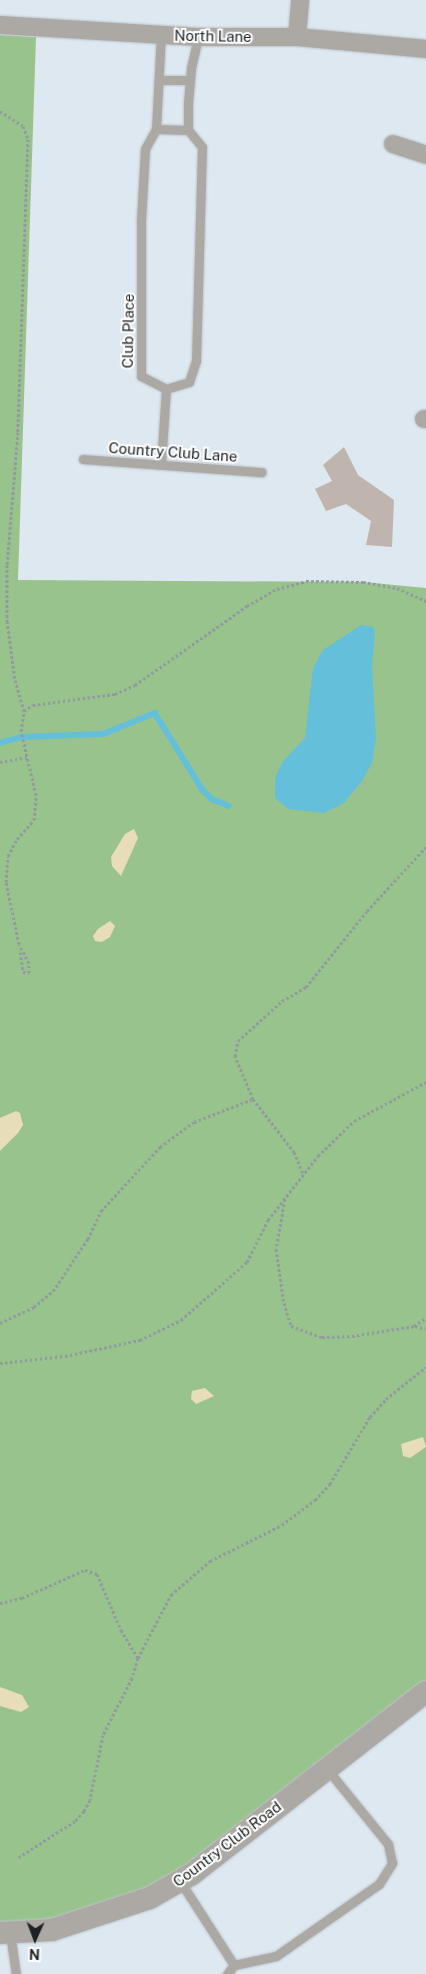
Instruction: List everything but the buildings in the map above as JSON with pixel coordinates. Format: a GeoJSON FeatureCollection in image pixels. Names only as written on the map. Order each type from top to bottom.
{"type":"FeatureCollection","features":[{"type":"Feature","properties":{"kind":"street"},"geometry":{"type":"LineString","coordinates":[[297,37],[300,0]]}},
{"type":"Feature","properties":{"kind":"street","name":"North Lane"},"geometry":{"type":"LineString","coordinates":[[0,26],[198,37],[297,37],[426,49]]}},
{"type":"Feature","properties":{"kind":"street"},"geometry":{"type":"LineString","coordinates":[[393,144],[426,155]]}},
{"type":"Feature","properties":{"kind":"street","name":"Country Club Road"},"geometry":{"type":"LineString","coordinates":[[5,1933],[52,1930],[150,1898],[180,1881],[426,1692]]}},
{"type":"Feature","properties":{"kind":"lane","name":"Club Place"},"geometry":{"type":"LineString","coordinates":[[161,35],[156,129],[145,149],[141,220],[141,376],[166,389]]}},
{"type":"Feature","properties":{"kind":"lane"},"geometry":{"type":"LineString","coordinates":[[161,464],[166,389],[189,382],[196,360],[202,147],[188,130],[189,80],[198,37]]}},
{"type":"Feature","properties":{"kind":"lane"},"geometry":{"type":"LineString","coordinates":[[160,80],[189,80]]}},
{"type":"Feature","properties":{"kind":"lane"},"geometry":{"type":"LineString","coordinates":[[156,129],[188,130]]}},
{"type":"Feature","properties":{"kind":"lane","name":"Country Club Lane"},"geometry":{"type":"LineString","coordinates":[[83,459],[262,472]]}},
{"type":"Feature","properties":{"kind":"lane"},"geometry":{"type":"LineString","coordinates":[[227,1974],[234,1964],[276,1956],[380,1884],[388,1872],[392,1863],[388,1844],[326,1768]]}},
{"type":"Feature","properties":{"kind":"lane"},"geometry":{"type":"LineString","coordinates":[[180,1881],[234,1964]]}},
{"type":"Feature","properties":{"kind":"lane"},"geometry":{"type":"LineString","coordinates":[[5,1933],[16,1974]]}},
{"type":"Feature","properties":{"kind":"path"},"geometry":{"type":"LineString","coordinates":[[0,111],[23,126],[28,139],[18,432],[6,565],[6,622],[15,680],[24,711],[21,731],[36,795],[34,820],[17,839],[8,856],[6,882],[19,944],[29,963],[29,973],[23,972],[20,952]]}},
{"type":"Feature","properties":{"kind":"path"},"geometry":{"type":"LineString","coordinates":[[24,711],[33,705],[115,694],[135,685],[247,606],[277,589],[306,582],[380,585],[397,588],[426,601]]}},
{"type":"Feature","properties":{"kind":"path"},"geometry":{"type":"LineString","coordinates":[[0,762],[27,757]]}},
{"type":"Feature","properties":{"kind":"path"},"geometry":{"type":"LineString","coordinates":[[304,1175],[294,1152],[253,1099],[235,1056],[238,1042],[282,1001],[306,986],[367,911],[426,847]]}},
{"type":"Feature","properties":{"kind":"path"},"geometry":{"type":"LineString","coordinates":[[0,1363],[65,1356],[140,1340],[163,1331],[181,1320],[247,1262],[268,1220],[318,1156],[354,1121],[426,1082]]}},
{"type":"Feature","properties":{"kind":"path"},"geometry":{"type":"LineString","coordinates":[[0,1323],[34,1307],[53,1291],[88,1239],[101,1211],[160,1147],[194,1122],[253,1099]]}},
{"type":"Feature","properties":{"kind":"path"},"geometry":{"type":"LineString","coordinates":[[285,1199],[276,1250],[284,1303],[291,1326],[322,1337],[412,1327],[426,1329]]}},
{"type":"Feature","properties":{"kind":"path"},"geometry":{"type":"LineString","coordinates":[[412,1327],[426,1318]]}},
{"type":"Feature","properties":{"kind":"path"},"geometry":{"type":"LineString","coordinates":[[19,1857],[75,1821],[90,1800],[103,1735],[132,1678],[138,1658],[171,1595],[210,1561],[282,1525],[315,1500],[330,1484],[370,1417],[386,1399],[426,1367]]}},
{"type":"Feature","properties":{"kind":"path"},"geometry":{"type":"LineString","coordinates":[[0,1603],[22,1598],[85,1570],[97,1574],[121,1630],[138,1658]]}},
{"type":"Feature","properties":{"kind":"green space"},"geometry":{"type":"Polygon","coordinates":[[[0,35],[36,37],[18,580],[363,582],[426,588],[426,1684],[188,1868],[147,1891],[51,1923],[0,1926],[0,35]]]}},
{"type":"Feature","properties":{"kind":"sand"},"geometry":{"type":"Polygon","coordinates":[[[134,829],[138,838],[121,876],[112,866],[111,857],[125,834],[134,829]]]}},
{"type":"Feature","properties":{"kind":"sand"},"geometry":{"type":"Polygon","coordinates":[[[110,921],[115,926],[110,937],[102,942],[95,941],[93,936],[98,929],[110,921]]]}},
{"type":"Feature","properties":{"kind":"sand"},"geometry":{"type":"Polygon","coordinates":[[[16,1111],[20,1113],[23,1125],[18,1133],[0,1151],[0,1118],[16,1111]]]}},
{"type":"Feature","properties":{"kind":"sand"},"geometry":{"type":"Polygon","coordinates":[[[205,1388],[214,1396],[196,1404],[191,1399],[192,1391],[205,1388]]]}},
{"type":"Feature","properties":{"kind":"sand"},"geometry":{"type":"Polygon","coordinates":[[[423,1437],[426,1447],[410,1458],[403,1456],[401,1444],[423,1437]]]}},
{"type":"Feature","properties":{"kind":"sand"},"geometry":{"type":"Polygon","coordinates":[[[0,1687],[22,1695],[29,1707],[21,1712],[0,1706],[0,1687]]]}},
{"type":"Feature","properties":{"kind":"water"},"geometry":{"type":"Polygon","coordinates":[[[361,625],[373,627],[375,632],[372,666],[376,739],[372,763],[362,781],[344,803],[324,813],[288,809],[275,798],[275,778],[283,761],[305,738],[313,668],[323,650],[361,625]]]}},
{"type":"Feature","properties":{"kind":"waterway"},"geometry":{"type":"LineString","coordinates":[[0,743],[21,737],[103,734],[155,713],[203,790],[212,799],[229,806]]}}]}
